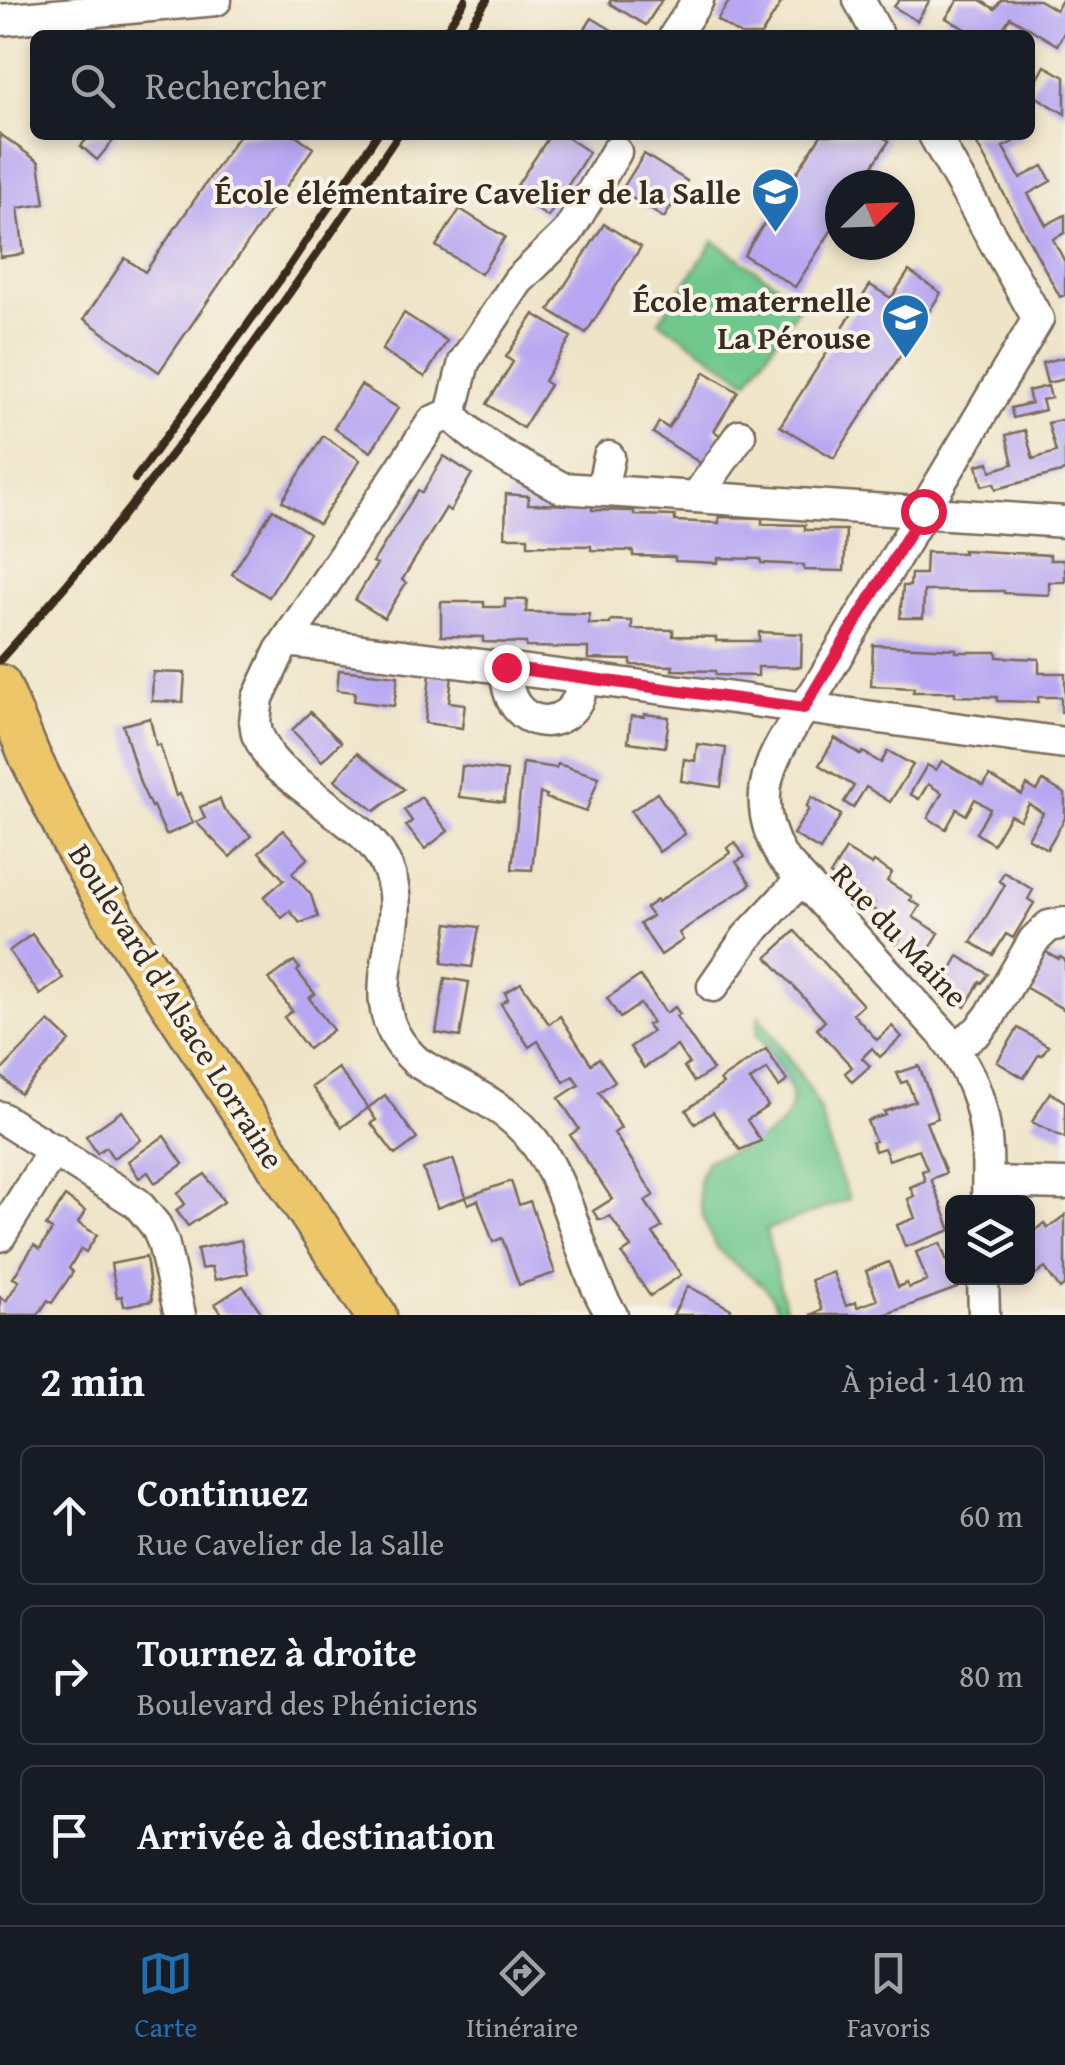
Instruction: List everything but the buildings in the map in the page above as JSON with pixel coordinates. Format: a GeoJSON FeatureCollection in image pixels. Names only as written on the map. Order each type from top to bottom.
{"type":"FeatureCollection","features":[{"type":"Feature","properties":{"kind":"main road","name":"Boulevard d'Alsace Lorraine"},"geometry":{"type":"LineString","coordinates":[[0,686],[73,844],[118,924],[376,1315]]}},
{"type":"Feature","properties":{"kind":"street"},"geometry":{"type":"LineString","coordinates":[[0,20],[216,0]]}},
{"type":"Feature","properties":{"kind":"street"},"geometry":{"type":"LineString","coordinates":[[677,30],[698,0]]}},
{"type":"Feature","properties":{"kind":"street"},"geometry":{"type":"LineString","coordinates":[[858,0],[875,30]]}},
{"type":"Feature","properties":{"kind":"street"},"geometry":{"type":"LineString","coordinates":[[937,140],[1052,319]]}},
{"type":"Feature","properties":{"kind":"street"},"geometry":{"type":"LineString","coordinates":[[450,414],[464,362],[518,281],[568,232],[622,142]]}},
{"type":"Feature","properties":{"kind":"street","name":"Rue du Maine"},"geometry":{"type":"LineString","coordinates":[[987,1192],[984,1115],[954,1048],[781,856],[771,838],[763,808],[764,791],[768,774],[799,716],[923,511],[1052,319]]}},
{"type":"Feature","properties":{"kind":"street"},"geometry":{"type":"LineString","coordinates":[[450,414],[508,459],[562,488],[1065,522]]}},
{"type":"Feature","properties":{"kind":"street"},"geometry":{"type":"LineString","coordinates":[[450,414],[434,421],[283,646],[258,698],[257,734],[278,767],[363,834],[385,860],[396,914],[383,993],[395,1036],[416,1061],[501,1111],[530,1136],[551,1168],[596,1288],[612,1315]]}},
{"type":"Feature","properties":{"kind":"street"},"geometry":{"type":"LineString","coordinates":[[697,496],[740,434]]}},
{"type":"Feature","properties":{"kind":"street"},"geometry":{"type":"LineString","coordinates":[[602,490],[609,457]]}},
{"type":"Feature","properties":{"kind":"street"},"geometry":{"type":"LineString","coordinates":[[283,646],[506,667],[799,716],[1065,742]]}},
{"type":"Feature","properties":{"kind":"street"},"geometry":{"type":"LineString","coordinates":[[506,667],[511,697],[518,710],[547,722],[558,720],[577,701],[584,678]]}},
{"type":"Feature","properties":{"kind":"street"},"geometry":{"type":"LineString","coordinates":[[713,986],[747,937],[801,880]]}},
{"type":"Feature","properties":{"kind":"street"},"geometry":{"type":"LineString","coordinates":[[954,1048],[978,1031],[990,1016],[1034,940],[1049,926],[1065,923]]}},
{"type":"Feature","properties":{"kind":"street"},"geometry":{"type":"LineString","coordinates":[[0,1117],[123,1193],[146,1213],[163,1242],[171,1311]]}},
{"type":"Feature","properties":{"kind":"street"},"geometry":{"type":"LineString","coordinates":[[0,1236],[54,1149]]}},
{"type":"Feature","properties":{"kind":"street"},"geometry":{"type":"LineString","coordinates":[[987,1192],[1065,1184]]}},
{"type":"Feature","properties":{"kind":"street"},"geometry":{"type":"LineString","coordinates":[[982,1314],[984,1285]]}},
{"type":"Feature","properties":{"kind":"green space"},"geometry":{"type":"Polygon","coordinates":[[[714,241],[802,302],[748,381],[659,321],[714,241]]]}},
{"type":"Feature","properties":{"kind":"green space"},"geometry":{"type":"Polygon","coordinates":[[[759,1015],[809,1088],[849,1199],[766,1230],[787,1315],[778,1315],[765,1287],[714,1242],[702,1213],[699,1192],[707,1160],[764,1137],[777,1128],[791,1105],[784,1075],[757,1035],[759,1015]]]}},
{"type":"Feature","properties":{"kind":"railway"},"geometry":{"type":"LineString","coordinates":[[446,30],[465,0]]}},
{"type":"Feature","properties":{"kind":"railway"},"geometry":{"type":"LineString","coordinates":[[467,30],[487,0]]}},
{"type":"Feature","properties":{"kind":"railway"},"geometry":{"type":"LineString","coordinates":[[135,479],[280,280],[374,140]]}},
{"type":"Feature","properties":{"kind":"railway"},"geometry":{"type":"LineString","coordinates":[[0,660],[159,471],[395,140]]}},
{"type":"Feature","properties":{"kind":"place","name":"École élémentaire Cavelier de la Salle"},"geometry":{"type":"Point","coordinates":[776,234]}},
{"type":"Feature","properties":{"kind":"place","name":"École maternelle La Pérouse"},"geometry":{"type":"Point","coordinates":[906,360]}},
{"type":"Feature","properties":{"kind":"route"},"geometry":{"type":"LineString","coordinates":[[506,667],[804,708],[923,511]]}}]}
